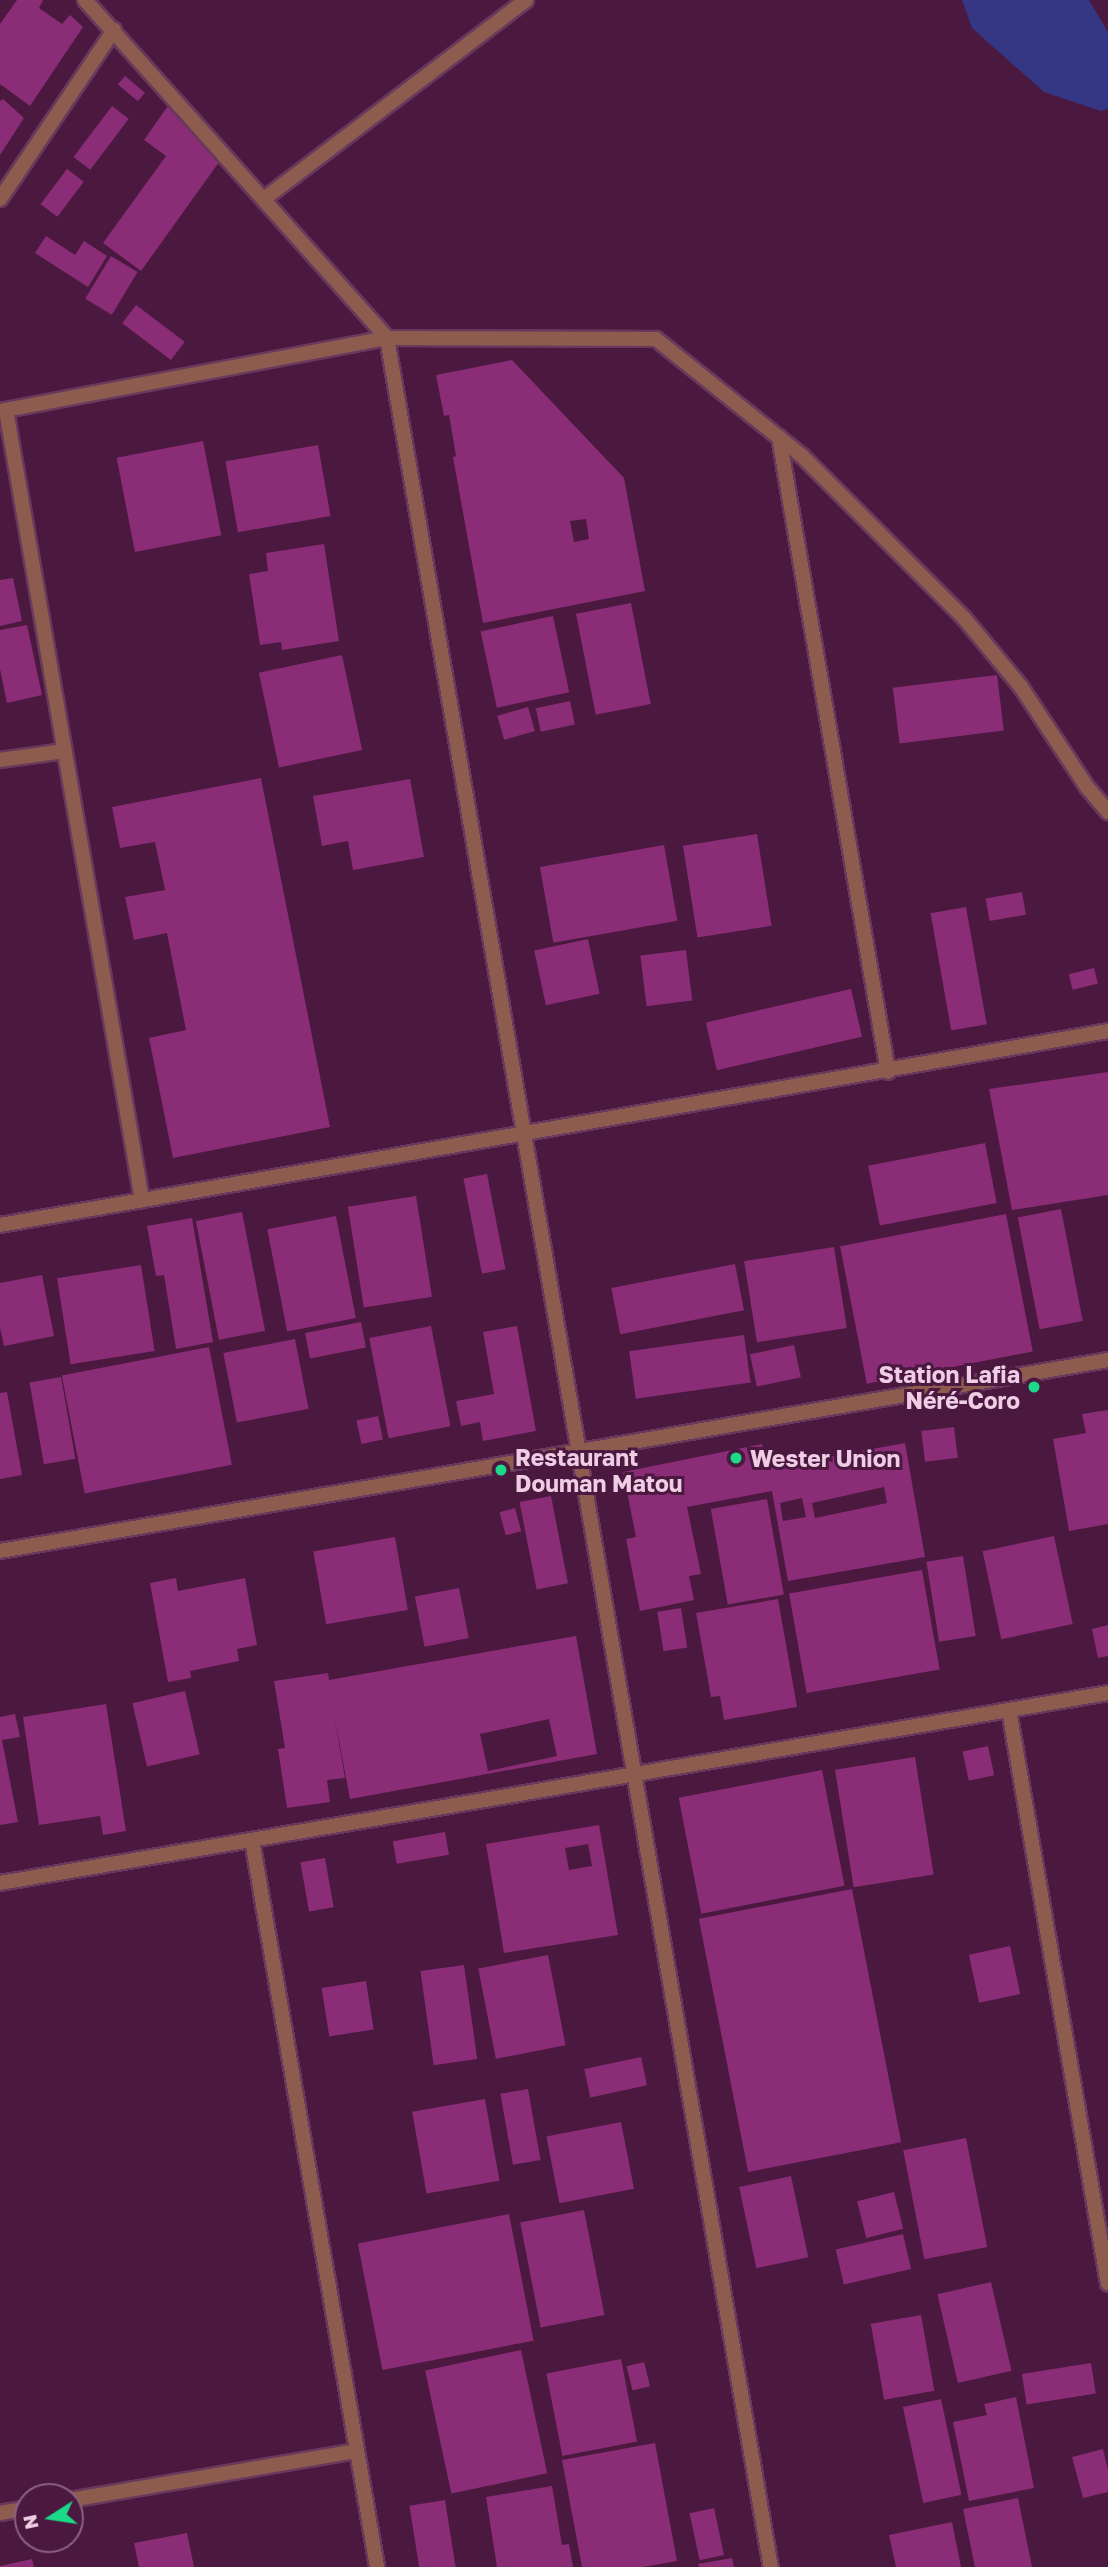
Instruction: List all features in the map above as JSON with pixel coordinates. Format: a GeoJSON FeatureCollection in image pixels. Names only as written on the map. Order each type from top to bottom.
{"type":"FeatureCollection","features":[{"type":"Feature","properties":{"kind":"street"},"geometry":{"type":"LineString","coordinates":[[85,0],[387,338],[771,2567]]}},
{"type":"Feature","properties":{"kind":"street"},"geometry":{"type":"LineString","coordinates":[[264,199],[526,0]]}},
{"type":"Feature","properties":{"kind":"street"},"geometry":{"type":"LineString","coordinates":[[0,199],[114,30]]}},
{"type":"Feature","properties":{"kind":"street"},"geometry":{"type":"LineString","coordinates":[[142,1200],[3,410],[387,338],[656,338],[802,456],[964,618],[1021,687],[1087,787],[1108,812]]}},
{"type":"Feature","properties":{"kind":"street"},"geometry":{"type":"LineString","coordinates":[[779,437],[888,1072]]}},
{"type":"Feature","properties":{"kind":"street"},"geometry":{"type":"LineString","coordinates":[[0,760],[64,751]]}},
{"type":"Feature","properties":{"kind":"street"},"geometry":{"type":"LineString","coordinates":[[0,1225],[888,1072],[1108,1031]]}},
{"type":"Feature","properties":{"kind":"street"},"geometry":{"type":"LineString","coordinates":[[0,1551],[1108,1360]]}},
{"type":"Feature","properties":{"kind":"street"},"geometry":{"type":"LineString","coordinates":[[0,1883],[1108,1693]]}},
{"type":"Feature","properties":{"kind":"street"},"geometry":{"type":"LineString","coordinates":[[1009,1710],[1108,2284]]}},
{"type":"Feature","properties":{"kind":"street"},"geometry":{"type":"LineString","coordinates":[[252,1840],[377,2567]]}},
{"type":"Feature","properties":{"kind":"street"},"geometry":{"type":"LineString","coordinates":[[84,2499],[357,2451]]}},
{"type":"Feature","properties":{"kind":"shaded area"},"geometry":{"type":"Polygon","coordinates":[[[962,0],[1089,0],[1108,32],[1108,109],[1101,111],[1044,92],[972,28],[962,0]]]}},
{"type":"Feature","properties":{"kind":"building"},"geometry":{"type":"Polygon","coordinates":[[[17,0],[43,0],[39,8],[62,24],[70,15],[83,27],[30,106],[0,84],[0,24],[17,0]]]}},
{"type":"Feature","properties":{"kind":"building"},"geometry":{"type":"Polygon","coordinates":[[[125,76],[145,93],[138,101],[118,84],[125,76]]]}},
{"type":"Feature","properties":{"kind":"building"},"geometry":{"type":"Polygon","coordinates":[[[3,99],[24,118],[0,155],[0,101],[3,99]]]}},
{"type":"Feature","properties":{"kind":"building"},"geometry":{"type":"Polygon","coordinates":[[[170,103],[222,158],[141,271],[103,243],[166,156],[144,140],[170,103]]]}},
{"type":"Feature","properties":{"kind":"building"},"geometry":{"type":"Polygon","coordinates":[[[112,106],[129,119],[90,170],[73,157],[112,106]]]}},
{"type":"Feature","properties":{"kind":"building"},"geometry":{"type":"Polygon","coordinates":[[[67,169],[84,182],[57,217],[41,204],[67,169]]]}},
{"type":"Feature","properties":{"kind":"building"},"geometry":{"type":"Polygon","coordinates":[[[46,236],[75,255],[84,241],[107,256],[88,287],[35,253],[46,236]]]}},
{"type":"Feature","properties":{"kind":"building"},"geometry":{"type":"Polygon","coordinates":[[[111,256],[138,272],[112,315],[85,299],[111,256]]]}},
{"type":"Feature","properties":{"kind":"building"},"geometry":{"type":"Polygon","coordinates":[[[136,305],[185,342],[171,360],[122,323],[136,305]]]}},
{"type":"Feature","properties":{"kind":"building"},"geometry":{"type":"Polygon","coordinates":[[[512,360],[624,478],[645,591],[483,623],[453,457],[456,456],[449,415],[444,416],[436,375],[512,360]],[[586,519],[570,521],[574,542],[589,539],[586,519]]]}},
{"type":"Feature","properties":{"kind":"building"},"geometry":{"type":"Polygon","coordinates":[[[203,441],[221,535],[135,552],[117,458],[203,441]]]}},
{"type":"Feature","properties":{"kind":"building"},"geometry":{"type":"Polygon","coordinates":[[[318,445],[331,516],[238,532],[225,461],[318,445]]]}},
{"type":"Feature","properties":{"kind":"building"},"geometry":{"type":"Polygon","coordinates":[[[324,544],[339,641],[282,650],[281,642],[260,645],[249,574],[268,571],[266,553],[324,544]]]}},
{"type":"Feature","properties":{"kind":"building"},"geometry":{"type":"Polygon","coordinates":[[[13,578],[22,621],[0,626],[0,580],[13,578]]]}},
{"type":"Feature","properties":{"kind":"building"},"geometry":{"type":"Polygon","coordinates":[[[631,603],[651,704],[596,715],[576,614],[631,603]]]}},
{"type":"Feature","properties":{"kind":"building"},"geometry":{"type":"Polygon","coordinates":[[[553,616],[569,692],[497,708],[481,631],[553,616]]]}},
{"type":"Feature","properties":{"kind":"building"},"geometry":{"type":"Polygon","coordinates":[[[27,625],[42,695],[7,703],[0,669],[0,630],[27,625]]]}},
{"type":"Feature","properties":{"kind":"building"},"geometry":{"type":"Polygon","coordinates":[[[342,655],[362,750],[279,768],[259,673],[342,655]]]}},
{"type":"Feature","properties":{"kind":"building"},"geometry":{"type":"Polygon","coordinates":[[[997,675],[1004,731],[900,743],[893,688],[997,675]]]}},
{"type":"Feature","properties":{"kind":"building"},"geometry":{"type":"Polygon","coordinates":[[[570,701],[575,724],[541,732],[536,708],[570,701]]]}},
{"type":"Feature","properties":{"kind":"building"},"geometry":{"type":"Polygon","coordinates":[[[528,707],[535,731],[504,740],[497,716],[528,707]]]}},
{"type":"Feature","properties":{"kind":"building"},"geometry":{"type":"Polygon","coordinates":[[[261,778],[330,1127],[173,1158],[149,1038],[186,1030],[167,933],[134,940],[125,897],[165,890],[155,842],[120,848],[112,807],[261,778]]]}},
{"type":"Feature","properties":{"kind":"building"},"geometry":{"type":"Polygon","coordinates":[[[410,779],[424,857],[353,870],[348,841],[322,846],[313,796],[410,779]]]}},
{"type":"Feature","properties":{"kind":"building"},"geometry":{"type":"Polygon","coordinates":[[[757,834],[772,926],[697,938],[683,846],[757,834]]]}},
{"type":"Feature","properties":{"kind":"building"},"geometry":{"type":"Polygon","coordinates":[[[664,845],[677,921],[553,943],[540,867],[664,845]]]}},
{"type":"Feature","properties":{"kind":"building"},"geometry":{"type":"Polygon","coordinates":[[[1022,892],[1026,915],[990,921],[986,898],[1022,892]]]}},
{"type":"Feature","properties":{"kind":"building"},"geometry":{"type":"Polygon","coordinates":[[[966,907],[987,1024],[951,1030],[931,913],[966,907]]]}},
{"type":"Feature","properties":{"kind":"building"},"geometry":{"type":"Polygon","coordinates":[[[588,939],[600,994],[546,1005],[534,950],[588,939]]]}},
{"type":"Feature","properties":{"kind":"building"},"geometry":{"type":"Polygon","coordinates":[[[686,950],[692,1001],[647,1006],[640,956],[686,950]]]}},
{"type":"Feature","properties":{"kind":"building"},"geometry":{"type":"Polygon","coordinates":[[[1094,968],[1098,984],[1073,990],[1069,974],[1094,968]]]}},
{"type":"Feature","properties":{"kind":"building"},"geometry":{"type":"Polygon","coordinates":[[[851,989],[862,1037],[717,1070],[706,1023],[851,989]]]}},
{"type":"Feature","properties":{"kind":"building"},"geometry":{"type":"Polygon","coordinates":[[[1108,1072],[1108,1195],[1012,1210],[989,1089],[1108,1072]]]}},
{"type":"Feature","properties":{"kind":"building"},"geometry":{"type":"Polygon","coordinates":[[[985,1143],[997,1203],[880,1226],[868,1166],[985,1143]]]}},
{"type":"Feature","properties":{"kind":"building"},"geometry":{"type":"Polygon","coordinates":[[[487,1174],[506,1269],[482,1274],[463,1179],[487,1174]]]}},
{"type":"Feature","properties":{"kind":"building"},"geometry":{"type":"Polygon","coordinates":[[[416,1196],[432,1297],[364,1308],[348,1207],[416,1196]]]}},
{"type":"Feature","properties":{"kind":"building"},"geometry":{"type":"Polygon","coordinates":[[[1061,1209],[1083,1321],[1040,1329],[1018,1217],[1061,1209]]]}},
{"type":"Feature","properties":{"kind":"building"},"geometry":{"type":"Polygon","coordinates":[[[242,1212],[265,1331],[219,1340],[196,1221],[242,1212]]]}},
{"type":"Feature","properties":{"kind":"building"},"geometry":{"type":"Polygon","coordinates":[[[1006,1214],[1033,1351],[867,1384],[840,1246],[1006,1214]]]}},
{"type":"Feature","properties":{"kind":"building"},"geometry":{"type":"Polygon","coordinates":[[[336,1216],[356,1318],[287,1331],[267,1229],[336,1216]]]}},
{"type":"Feature","properties":{"kind":"building"},"geometry":{"type":"Polygon","coordinates":[[[192,1218],[213,1342],[176,1349],[164,1275],[156,1276],[147,1226],[192,1218]]]}},
{"type":"Feature","properties":{"kind":"building"},"geometry":{"type":"Polygon","coordinates":[[[834,1247],[847,1328],[757,1342],[744,1261],[834,1247]]]}},
{"type":"Feature","properties":{"kind":"building"},"geometry":{"type":"Polygon","coordinates":[[[735,1264],[744,1310],[620,1334],[611,1288],[735,1264]]]}},
{"type":"Feature","properties":{"kind":"building"},"geometry":{"type":"Polygon","coordinates":[[[141,1265],[155,1351],[71,1364],[57,1278],[141,1265]]]}},
{"type":"Feature","properties":{"kind":"building"},"geometry":{"type":"Polygon","coordinates":[[[42,1275],[54,1336],[4,1346],[0,1328],[0,1283],[42,1275]]]}},
{"type":"Feature","properties":{"kind":"building"},"geometry":{"type":"Polygon","coordinates":[[[361,1322],[366,1348],[310,1358],[305,1333],[361,1322]]]}},
{"type":"Feature","properties":{"kind":"building"},"geometry":{"type":"Polygon","coordinates":[[[431,1326],[450,1426],[389,1438],[369,1338],[431,1326]]]}},
{"type":"Feature","properties":{"kind":"building"},"geometry":{"type":"Polygon","coordinates":[[[517,1326],[536,1431],[483,1441],[480,1422],[461,1426],[456,1401],[494,1394],[483,1332],[517,1326]]]}},
{"type":"Feature","properties":{"kind":"building"},"geometry":{"type":"Polygon","coordinates":[[[744,1335],[751,1383],[636,1399],[629,1351],[744,1335]]]}},
{"type":"Feature","properties":{"kind":"building"},"geometry":{"type":"Polygon","coordinates":[[[295,1339],[309,1409],[237,1423],[223,1353],[295,1339]]]}},
{"type":"Feature","properties":{"kind":"building"},"geometry":{"type":"Polygon","coordinates":[[[794,1345],[801,1377],[757,1387],[750,1354],[794,1345]]]}},
{"type":"Feature","properties":{"kind":"building"},"geometry":{"type":"Polygon","coordinates":[[[209,1347],[232,1465],[85,1493],[62,1376],[209,1347]]]}},
{"type":"Feature","properties":{"kind":"building"},"geometry":{"type":"Polygon","coordinates":[[[61,1377],[75,1459],[44,1464],[29,1383],[61,1377]]]}},
{"type":"Feature","properties":{"kind":"building"},"geometry":{"type":"Polygon","coordinates":[[[7,1392],[22,1475],[0,1479],[0,1393],[7,1392]]]}},
{"type":"Feature","properties":{"kind":"building"},"geometry":{"type":"Polygon","coordinates":[[[1108,1410],[1108,1524],[1069,1531],[1053,1439],[1086,1433],[1082,1414],[1108,1410]]]}},
{"type":"Feature","properties":{"kind":"building"},"geometry":{"type":"Polygon","coordinates":[[[378,1416],[383,1439],[361,1444],[356,1421],[378,1416]]]}},
{"type":"Feature","properties":{"kind":"building"},"geometry":{"type":"Polygon","coordinates":[[[954,1427],[958,1458],[925,1462],[921,1431],[954,1427]]]}},
{"type":"Feature","properties":{"kind":"building"},"geometry":{"type":"Polygon","coordinates":[[[905,1443],[925,1557],[788,1581],[772,1491],[687,1507],[701,1574],[689,1576],[694,1600],[640,1611],[626,1539],[636,1537],[623,1472],[762,1444],[767,1468],[905,1443]],[[884,1487],[812,1503],[815,1518],[887,1503],[884,1487]],[[802,1498],[780,1503],[783,1521],[806,1517],[802,1498]]]}},
{"type":"Feature","properties":{"kind":"building"},"geometry":{"type":"Polygon","coordinates":[[[551,1496],[568,1583],[537,1589],[520,1502],[551,1496]]]}},
{"type":"Feature","properties":{"kind":"building"},"geometry":{"type":"Polygon","coordinates":[[[767,1499],[784,1595],[728,1604],[711,1509],[767,1499]]]}},
{"type":"Feature","properties":{"kind":"building"},"geometry":{"type":"Polygon","coordinates":[[[515,1508],[521,1531],[506,1535],[500,1512],[515,1508]]]}},
{"type":"Feature","properties":{"kind":"building"},"geometry":{"type":"Polygon","coordinates":[[[1054,1536],[1073,1624],[1001,1639],[983,1551],[1054,1536]]]}},
{"type":"Feature","properties":{"kind":"building"},"geometry":{"type":"Polygon","coordinates":[[[395,1537],[408,1610],[326,1624],[313,1551],[395,1537]]]}},
{"type":"Feature","properties":{"kind":"building"},"geometry":{"type":"Polygon","coordinates":[[[963,1556],[976,1636],[939,1642],[926,1562],[963,1556]]]}},
{"type":"Feature","properties":{"kind":"building"},"geometry":{"type":"Polygon","coordinates":[[[922,1570],[940,1669],[807,1693],[789,1593],[922,1570]]]}},
{"type":"Feature","properties":{"kind":"building"},"geometry":{"type":"Polygon","coordinates":[[[176,1578],[178,1591],[245,1578],[257,1645],[237,1649],[239,1661],[190,1671],[191,1678],[168,1682],[150,1583],[176,1578]]]}},
{"type":"Feature","properties":{"kind":"building"},"geometry":{"type":"Polygon","coordinates":[[[459,1588],[469,1638],[425,1647],[415,1597],[459,1588]]]}},
{"type":"Feature","properties":{"kind":"building"},"geometry":{"type":"Polygon","coordinates":[[[778,1599],[797,1707],[724,1720],[720,1696],[711,1697],[696,1613],[778,1599]]]}},
{"type":"Feature","properties":{"kind":"building"},"geometry":{"type":"Polygon","coordinates":[[[681,1608],[687,1648],[664,1651],[657,1612],[681,1608]]]}},
{"type":"Feature","properties":{"kind":"building"},"geometry":{"type":"Polygon","coordinates":[[[1108,1625],[1108,1656],[1098,1658],[1092,1629],[1108,1625]]]}},
{"type":"Feature","properties":{"kind":"building"},"geometry":{"type":"Polygon","coordinates":[[[576,1636],[597,1754],[350,1799],[334,1714],[345,1778],[327,1780],[330,1802],[287,1808],[278,1749],[285,1748],[274,1681],[328,1673],[329,1680],[576,1636]],[[549,1719],[480,1734],[488,1771],[557,1756],[549,1719]]]}},
{"type":"Feature","properties":{"kind":"building"},"geometry":{"type":"Polygon","coordinates":[[[185,1691],[200,1754],[147,1766],[132,1703],[185,1691]]]}},
{"type":"Feature","properties":{"kind":"building"},"geometry":{"type":"Polygon","coordinates":[[[106,1704],[126,1831],[103,1835],[100,1816],[39,1825],[23,1717],[106,1704]]]}},
{"type":"Feature","properties":{"kind":"building"},"geometry":{"type":"Polygon","coordinates":[[[15,1714],[20,1737],[2,1740],[18,1822],[0,1825],[0,1717],[15,1714]]]}},
{"type":"Feature","properties":{"kind":"building"},"geometry":{"type":"Polygon","coordinates":[[[988,1746],[994,1775],[969,1781],[963,1751],[988,1746]]]}},
{"type":"Feature","properties":{"kind":"building"},"geometry":{"type":"Polygon","coordinates":[[[915,1757],[934,1875],[854,1887],[835,1770],[915,1757]]]}},
{"type":"Feature","properties":{"kind":"building"},"geometry":{"type":"Polygon","coordinates":[[[822,1770],[845,1886],[701,1914],[679,1798],[822,1770]]]}},
{"type":"Feature","properties":{"kind":"building"},"geometry":{"type":"Polygon","coordinates":[[[599,1825],[618,1935],[504,1953],[486,1844],[599,1825]],[[588,1844],[565,1848],[569,1870],[592,1866],[588,1844]]]}},
{"type":"Feature","properties":{"kind":"building"},"geometry":{"type":"Polygon","coordinates":[[[445,1832],[449,1855],[397,1864],[393,1841],[445,1832]]]}},
{"type":"Feature","properties":{"kind":"building"},"geometry":{"type":"Polygon","coordinates":[[[325,1858],[334,1907],[309,1912],[300,1862],[325,1858]]]}},
{"type":"Feature","properties":{"kind":"building"},"geometry":{"type":"Polygon","coordinates":[[[852,1889],[901,2142],[748,2172],[699,1919],[852,1889]]]}},
{"type":"Feature","properties":{"kind":"building"},"geometry":{"type":"Polygon","coordinates":[[[1010,1946],[1020,1994],[979,2003],[969,1955],[1010,1946]]]}},
{"type":"Feature","properties":{"kind":"building"},"geometry":{"type":"Polygon","coordinates":[[[548,1955],[566,2045],[496,2059],[478,1969],[548,1955]]]}},
{"type":"Feature","properties":{"kind":"building"},"geometry":{"type":"Polygon","coordinates":[[[464,1965],[477,2059],[434,2065],[420,1971],[464,1965]]]}},
{"type":"Feature","properties":{"kind":"building"},"geometry":{"type":"Polygon","coordinates":[[[366,1981],[374,2029],[329,2036],[322,1988],[366,1981]]]}},
{"type":"Feature","properties":{"kind":"building"},"geometry":{"type":"Polygon","coordinates":[[[641,2057],[647,2085],[590,2097],[584,2069],[641,2057]]]}},
{"type":"Feature","properties":{"kind":"building"},"geometry":{"type":"Polygon","coordinates":[[[528,2089],[541,2160],[513,2165],[500,2094],[528,2089]]]}},
{"type":"Feature","properties":{"kind":"building"},"geometry":{"type":"Polygon","coordinates":[[[485,2099],[499,2181],[427,2194],[412,2112],[485,2099]]]}},
{"type":"Feature","properties":{"kind":"building"},"geometry":{"type":"Polygon","coordinates":[[[621,2122],[634,2189],[559,2203],[546,2137],[621,2122]]]}},
{"type":"Feature","properties":{"kind":"building"},"geometry":{"type":"Polygon","coordinates":[[[966,2138],[987,2247],[924,2259],[903,2150],[966,2138]]]}},
{"type":"Feature","properties":{"kind":"building"},"geometry":{"type":"Polygon","coordinates":[[[791,2176],[808,2257],[756,2268],[739,2187],[791,2176]]]}},
{"type":"Feature","properties":{"kind":"building"},"geometry":{"type":"Polygon","coordinates":[[[894,2192],[903,2229],[866,2238],[857,2201],[894,2192]]]}},
{"type":"Feature","properties":{"kind":"building"},"geometry":{"type":"Polygon","coordinates":[[[584,2210],[604,2315],[541,2327],[520,2222],[584,2210]]]}},
{"type":"Feature","properties":{"kind":"building"},"geometry":{"type":"Polygon","coordinates":[[[509,2214],[534,2341],[382,2370],[358,2243],[509,2214]]]}},
{"type":"Feature","properties":{"kind":"building"},"geometry":{"type":"Polygon","coordinates":[[[903,2234],[911,2269],[844,2285],[836,2250],[903,2234]]]}},
{"type":"Feature","properties":{"kind":"building"},"geometry":{"type":"Polygon","coordinates":[[[991,2282],[1011,2371],[958,2383],[937,2294],[991,2282]]]}},
{"type":"Feature","properties":{"kind":"building"},"geometry":{"type":"Polygon","coordinates":[[[921,2315],[934,2391],[884,2400],[871,2324],[921,2315]]]}},
{"type":"Feature","properties":{"kind":"building"},"geometry":{"type":"Polygon","coordinates":[[[521,2350],[547,2473],[451,2494],[425,2370],[521,2350]]]}},
{"type":"Feature","properties":{"kind":"building"},"geometry":{"type":"Polygon","coordinates":[[[621,2359],[637,2441],[562,2456],[546,2374],[621,2359]]]}},
{"type":"Feature","properties":{"kind":"building"},"geometry":{"type":"Polygon","coordinates":[[[644,2362],[650,2386],[633,2391],[627,2366],[644,2362]]]}},
{"type":"Feature","properties":{"kind":"building"},"geometry":{"type":"Polygon","coordinates":[[[1091,2363],[1096,2394],[1027,2405],[1022,2374],[1091,2363]]]}},
{"type":"Feature","properties":{"kind":"building"},"geometry":{"type":"Polygon","coordinates":[[[1016,2397],[1034,2488],[969,2501],[953,2422],[987,2415],[984,2404],[1016,2397]]]}},
{"type":"Feature","properties":{"kind":"building"},"geometry":{"type":"Polygon","coordinates":[[[941,2399],[961,2495],[923,2503],[903,2407],[941,2399]]]}},
{"type":"Feature","properties":{"kind":"building"},"geometry":{"type":"Polygon","coordinates":[[[655,2443],[677,2561],[643,2567],[582,2567],[562,2460],[655,2443]]]}},
{"type":"Feature","properties":{"kind":"building"},"geometry":{"type":"Polygon","coordinates":[[[1103,2449],[1108,2470],[1108,2492],[1083,2498],[1072,2457],[1103,2449]]]}},
{"type":"Feature","properties":{"kind":"building"},"geometry":{"type":"Polygon","coordinates":[[[552,2486],[562,2545],[569,2544],[573,2567],[497,2567],[486,2497],[552,2486]]]}},
{"type":"Feature","properties":{"kind":"building"},"geometry":{"type":"Polygon","coordinates":[[[1018,2498],[1032,2567],[975,2567],[963,2509],[1018,2498]]]}},
{"type":"Feature","properties":{"kind":"building"},"geometry":{"type":"Polygon","coordinates":[[[445,2500],[456,2567],[419,2567],[409,2506],[445,2500]]]}},
{"type":"Feature","properties":{"kind":"building"},"geometry":{"type":"Polygon","coordinates":[[[714,2508],[724,2555],[700,2560],[690,2513],[714,2508]]]}},
{"type":"Feature","properties":{"kind":"building"},"geometry":{"type":"Polygon","coordinates":[[[952,2522],[961,2567],[896,2567],[889,2535],[952,2522]]]}},
{"type":"Feature","properties":{"kind":"building"},"geometry":{"type":"Polygon","coordinates":[[[187,2533],[194,2567],[139,2567],[134,2543],[187,2533]]]}},
{"type":"Feature","properties":{"kind":"building"},"geometry":{"type":"Polygon","coordinates":[[[732,2558],[734,2567],[699,2567],[698,2564],[732,2558]]]}},
{"type":"Feature","properties":{"kind":"building"},"geometry":{"type":"Polygon","coordinates":[[[32,2559],[34,2567],[0,2567],[0,2566],[32,2559]]]}},
{"type":"Feature","properties":{"kind":"place","name":"Station Lafia Néré-Coro"},"geometry":{"type":"Point","coordinates":[1034,1387]}},
{"type":"Feature","properties":{"kind":"place","name":"Wester Union"},"geometry":{"type":"Point","coordinates":[736,1458]}},
{"type":"Feature","properties":{"kind":"place","name":"Restaurant Douman Matou"},"geometry":{"type":"Point","coordinates":[501,1470]}}]}
